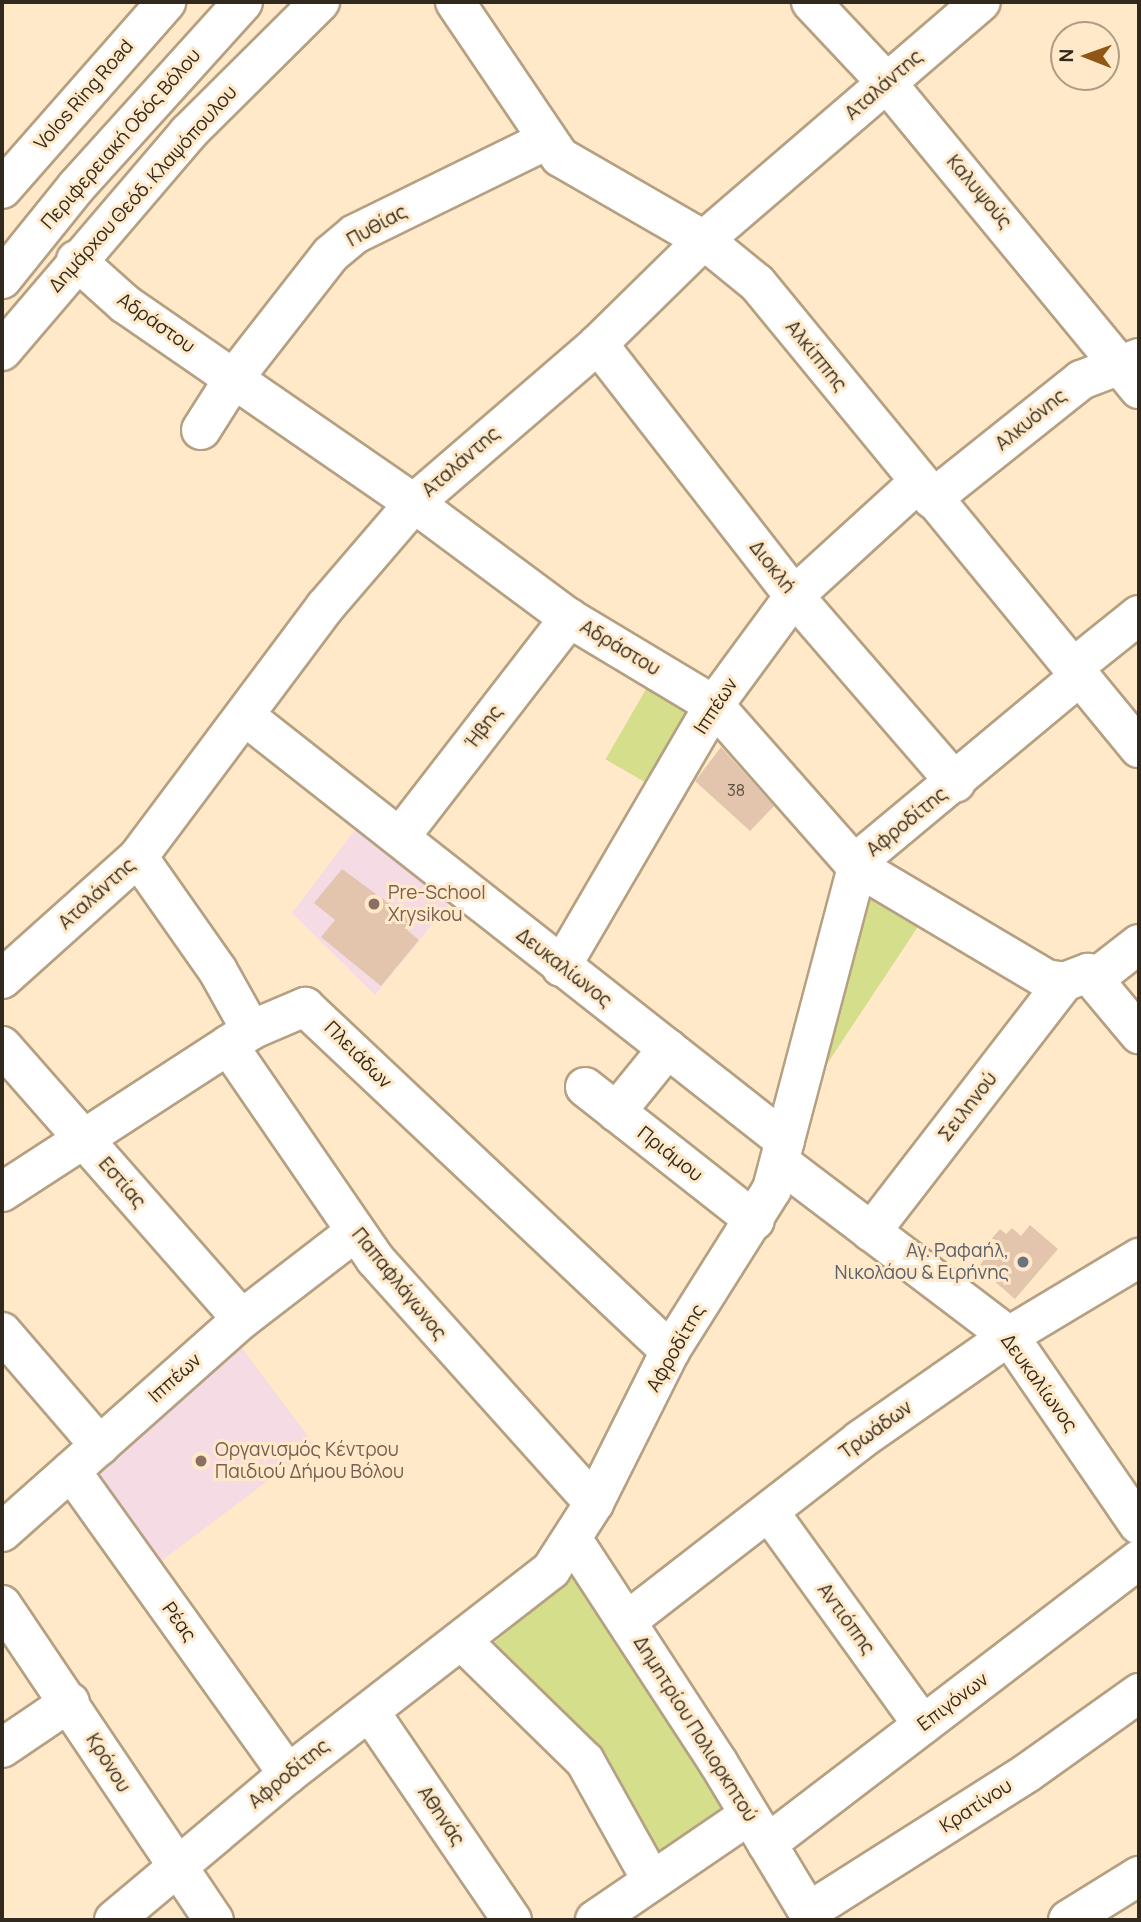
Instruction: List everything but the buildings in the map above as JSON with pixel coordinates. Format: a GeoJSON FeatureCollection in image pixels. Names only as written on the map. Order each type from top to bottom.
{"type":"FeatureCollection","features":[{"type":"Feature","properties":{"kind":"street","name":"Volos Ring Road"},"geometry":{"type":"LineString","coordinates":[[2,189],[166,2]]}},
{"type":"Feature","properties":{"kind":"street","name":"Περιφερειακή Οδός Βόλου"},"geometry":{"type":"LineString","coordinates":[[2,279],[76,187],[243,2]]}},
{"type":"Feature","properties":{"kind":"street","name":"Δημάρχου Θεόδ. Κλαψόπουλου"},"geometry":{"type":"LineString","coordinates":[[2,351],[76,260],[188,133],[320,2]]}},
{"type":"Feature","properties":{"kind":"street","name":"Καλυψούς"},"geometry":{"type":"LineString","coordinates":[[811,2],[887,82],[1133,370]]}},
{"type":"Feature","properties":{"kind":"street","name":"Αταλάντης"},"geometry":{"type":"LineString","coordinates":[[8,963],[138,858],[325,607],[414,503],[598,344],[704,240],[981,2]]}},
{"type":"Feature","properties":{"kind":"street","name":"Αλκίππης"},"geometry":{"type":"LineString","coordinates":[[455,4],[545,141],[560,157],[704,240],[757,283],[1139,748]]}},
{"type":"Feature","properties":{"kind":"street","name":"Πυθίας"},"geometry":{"type":"LineString","coordinates":[[201,430],[234,378],[331,254],[355,234],[545,141]]}},
{"type":"Feature","properties":{"kind":"street","name":"Αδράστου"},"geometry":{"type":"LineString","coordinates":[[76,260],[125,303],[414,503],[569,618],[714,705],[856,866],[1046,979],[1079,981]]}},
{"type":"Feature","properties":{"kind":"street","name":"Διοκλή"},"geometry":{"type":"LineString","coordinates":[[598,344],[794,596],[956,783]]}},
{"type":"Feature","properties":{"kind":"street","name":"Αλκυόνης"},"geometry":{"type":"LineString","coordinates":[[925,490],[1081,380],[1133,370]]}},
{"type":"Feature","properties":{"kind":"street","name":"Ιππέων"},"geometry":{"type":"LineString","coordinates":[[561,967],[714,705],[794,596],[925,490]]}},
{"type":"Feature","properties":{"kind":"street","name":"Αφροδίτης"},"geometry":{"type":"LineString","coordinates":[[114,1920],[288,1774],[533,1587],[573,1540],[670,1351],[755,1222],[783,1152],[856,866],[956,783],[1139,615]]}},
{"type":"Feature","properties":{"kind":"street","name":"Ήβης"},"geometry":{"type":"LineString","coordinates":[[400,837],[569,618]]}},
{"type":"Feature","properties":{"kind":"street","name":"Δευκαλίωνος"},"geometry":{"type":"LineString","coordinates":[[245,716],[561,967],[668,1048],[871,1232],[1009,1336],[1139,1525]]}},
{"type":"Feature","properties":{"kind":"street","name":"Παπαφλάγωνος"},"geometry":{"type":"LineString","coordinates":[[138,858],[218,971],[240,1037],[355,1232],[459,1357],[593,1503]]}},
{"type":"Feature","properties":{"kind":"street","name":"Σειληνού"},"geometry":{"type":"LineString","coordinates":[[871,1232],[1079,981],[1139,944]]}},
{"type":"Feature","properties":{"kind":"street"},"geometry":{"type":"LineString","coordinates":[[1079,981],[1139,1034]]}},
{"type":"Feature","properties":{"kind":"street","name":"Πλειάδων"},"geometry":{"type":"LineString","coordinates":[[2,1192],[86,1142],[240,1037],[296,1007],[312,1009],[423,1121],[670,1351]]}},
{"type":"Feature","properties":{"kind":"street","name":"Εστίας"},"geometry":{"type":"LineString","coordinates":[[2,1045],[242,1319]]}},
{"type":"Feature","properties":{"kind":"street"},"geometry":{"type":"LineString","coordinates":[[616,1112],[668,1048]]}},
{"type":"Feature","properties":{"kind":"street","name":"Πριάμου"},"geometry":{"type":"LineString","coordinates":[[585,1087],[755,1222]]}},
{"type":"Feature","properties":{"kind":"street","name":"Ιππέων"},"geometry":{"type":"LineString","coordinates":[[2,1532],[242,1319],[355,1232]]}},
{"type":"Feature","properties":{"kind":"street","name":"Τρωάδων"},"geometry":{"type":"LineString","coordinates":[[627,1621],[770,1513],[860,1440],[1009,1336],[1139,1258]]}},
{"type":"Feature","properties":{"kind":"street"},"geometry":{"type":"LineString","coordinates":[[3,1337],[100,1446]]}},
{"type":"Feature","properties":{"kind":"street","name":"Ρέας"},"geometry":{"type":"LineString","coordinates":[[71,1471],[288,1774]]}},
{"type":"Feature","properties":{"kind":"street","name":"Αντιόπης"},"geometry":{"type":"LineString","coordinates":[[770,1513],[923,1725]]}},
{"type":"Feature","properties":{"kind":"street","name":"Δημητρίου Πολιορκητού"},"geometry":{"type":"LineString","coordinates":[[573,1540],[627,1621],[811,1916]]}},
{"type":"Feature","properties":{"kind":"street","name":"Επιγόνων"},"geometry":{"type":"LineString","coordinates":[[595,1920],[652,1881],[758,1829],[923,1725],[1139,1560]]}},
{"type":"Feature","properties":{"kind":"street","name":"Κρόνου"},"geometry":{"type":"LineString","coordinates":[[2,1605],[70,1702],[174,1868],[214,1920]]}},
{"type":"Feature","properties":{"kind":"street"},"geometry":{"type":"LineString","coordinates":[[462,1641],[585,1761],[652,1881]]}},
{"type":"Feature","properties":{"kind":"street","name":"Κρατίνου"},"geometry":{"type":"LineString","coordinates":[[811,1916],[1027,1773],[1139,1693]]}},
{"type":"Feature","properties":{"kind":"street"},"geometry":{"type":"LineString","coordinates":[[2,1748],[70,1702]]}},
{"type":"Feature","properties":{"kind":"street","name":"Αθηνάς"},"geometry":{"type":"LineString","coordinates":[[370,1713],[512,1920]]}},
{"type":"Feature","properties":{"kind":"street"},"geometry":{"type":"LineString","coordinates":[[1068,1920],[1139,1876]]}},
{"type":"Feature","properties":{"kind":"shaded area","name":"Pre-School Xrysikou"},"geometry":{"type":"Polygon","coordinates":[[[361,822],[456,895],[375,995],[292,913],[361,822]]]}},
{"type":"Feature","properties":{"kind":"shaded area","name":"Οργανισμός Κέντρου Παιδιού Δήμου Βόλου"},"geometry":{"type":"Polygon","coordinates":[[[241,1347],[315,1445],[155,1566],[81,1467],[241,1347]]]}},
{"type":"Feature","properties":{"kind":"green space"},"geometry":{"type":"Polygon","coordinates":[[[649,684],[699,713],[656,788],[606,759],[649,684]]]}},
{"type":"Feature","properties":{"kind":"green space"},"geometry":{"type":"Polygon","coordinates":[[[870,886],[921,922],[825,1067],[819,1062],[870,886]]]}},
{"type":"Feature","properties":{"kind":"green space"},"geometry":{"type":"Polygon","coordinates":[[[580,1570],[735,1808],[658,1860],[491,1645],[580,1570]]]}},
{"type":"Feature","properties":{"kind":"place","name":"Pre-School Xrysikou"},"geometry":{"type":"Point","coordinates":[374,904]}},
{"type":"Feature","properties":{"kind":"place","name":"Αγ. Ραφαήλ, Νικολάου & Ειρήνης"},"geometry":{"type":"Point","coordinates":[1023,1262]}},
{"type":"Feature","properties":{"kind":"place","name":"Οργανισμός Κέντρου Παιδιού Δήμου Βόλου"},"geometry":{"type":"Point","coordinates":[201,1461]}}]}
